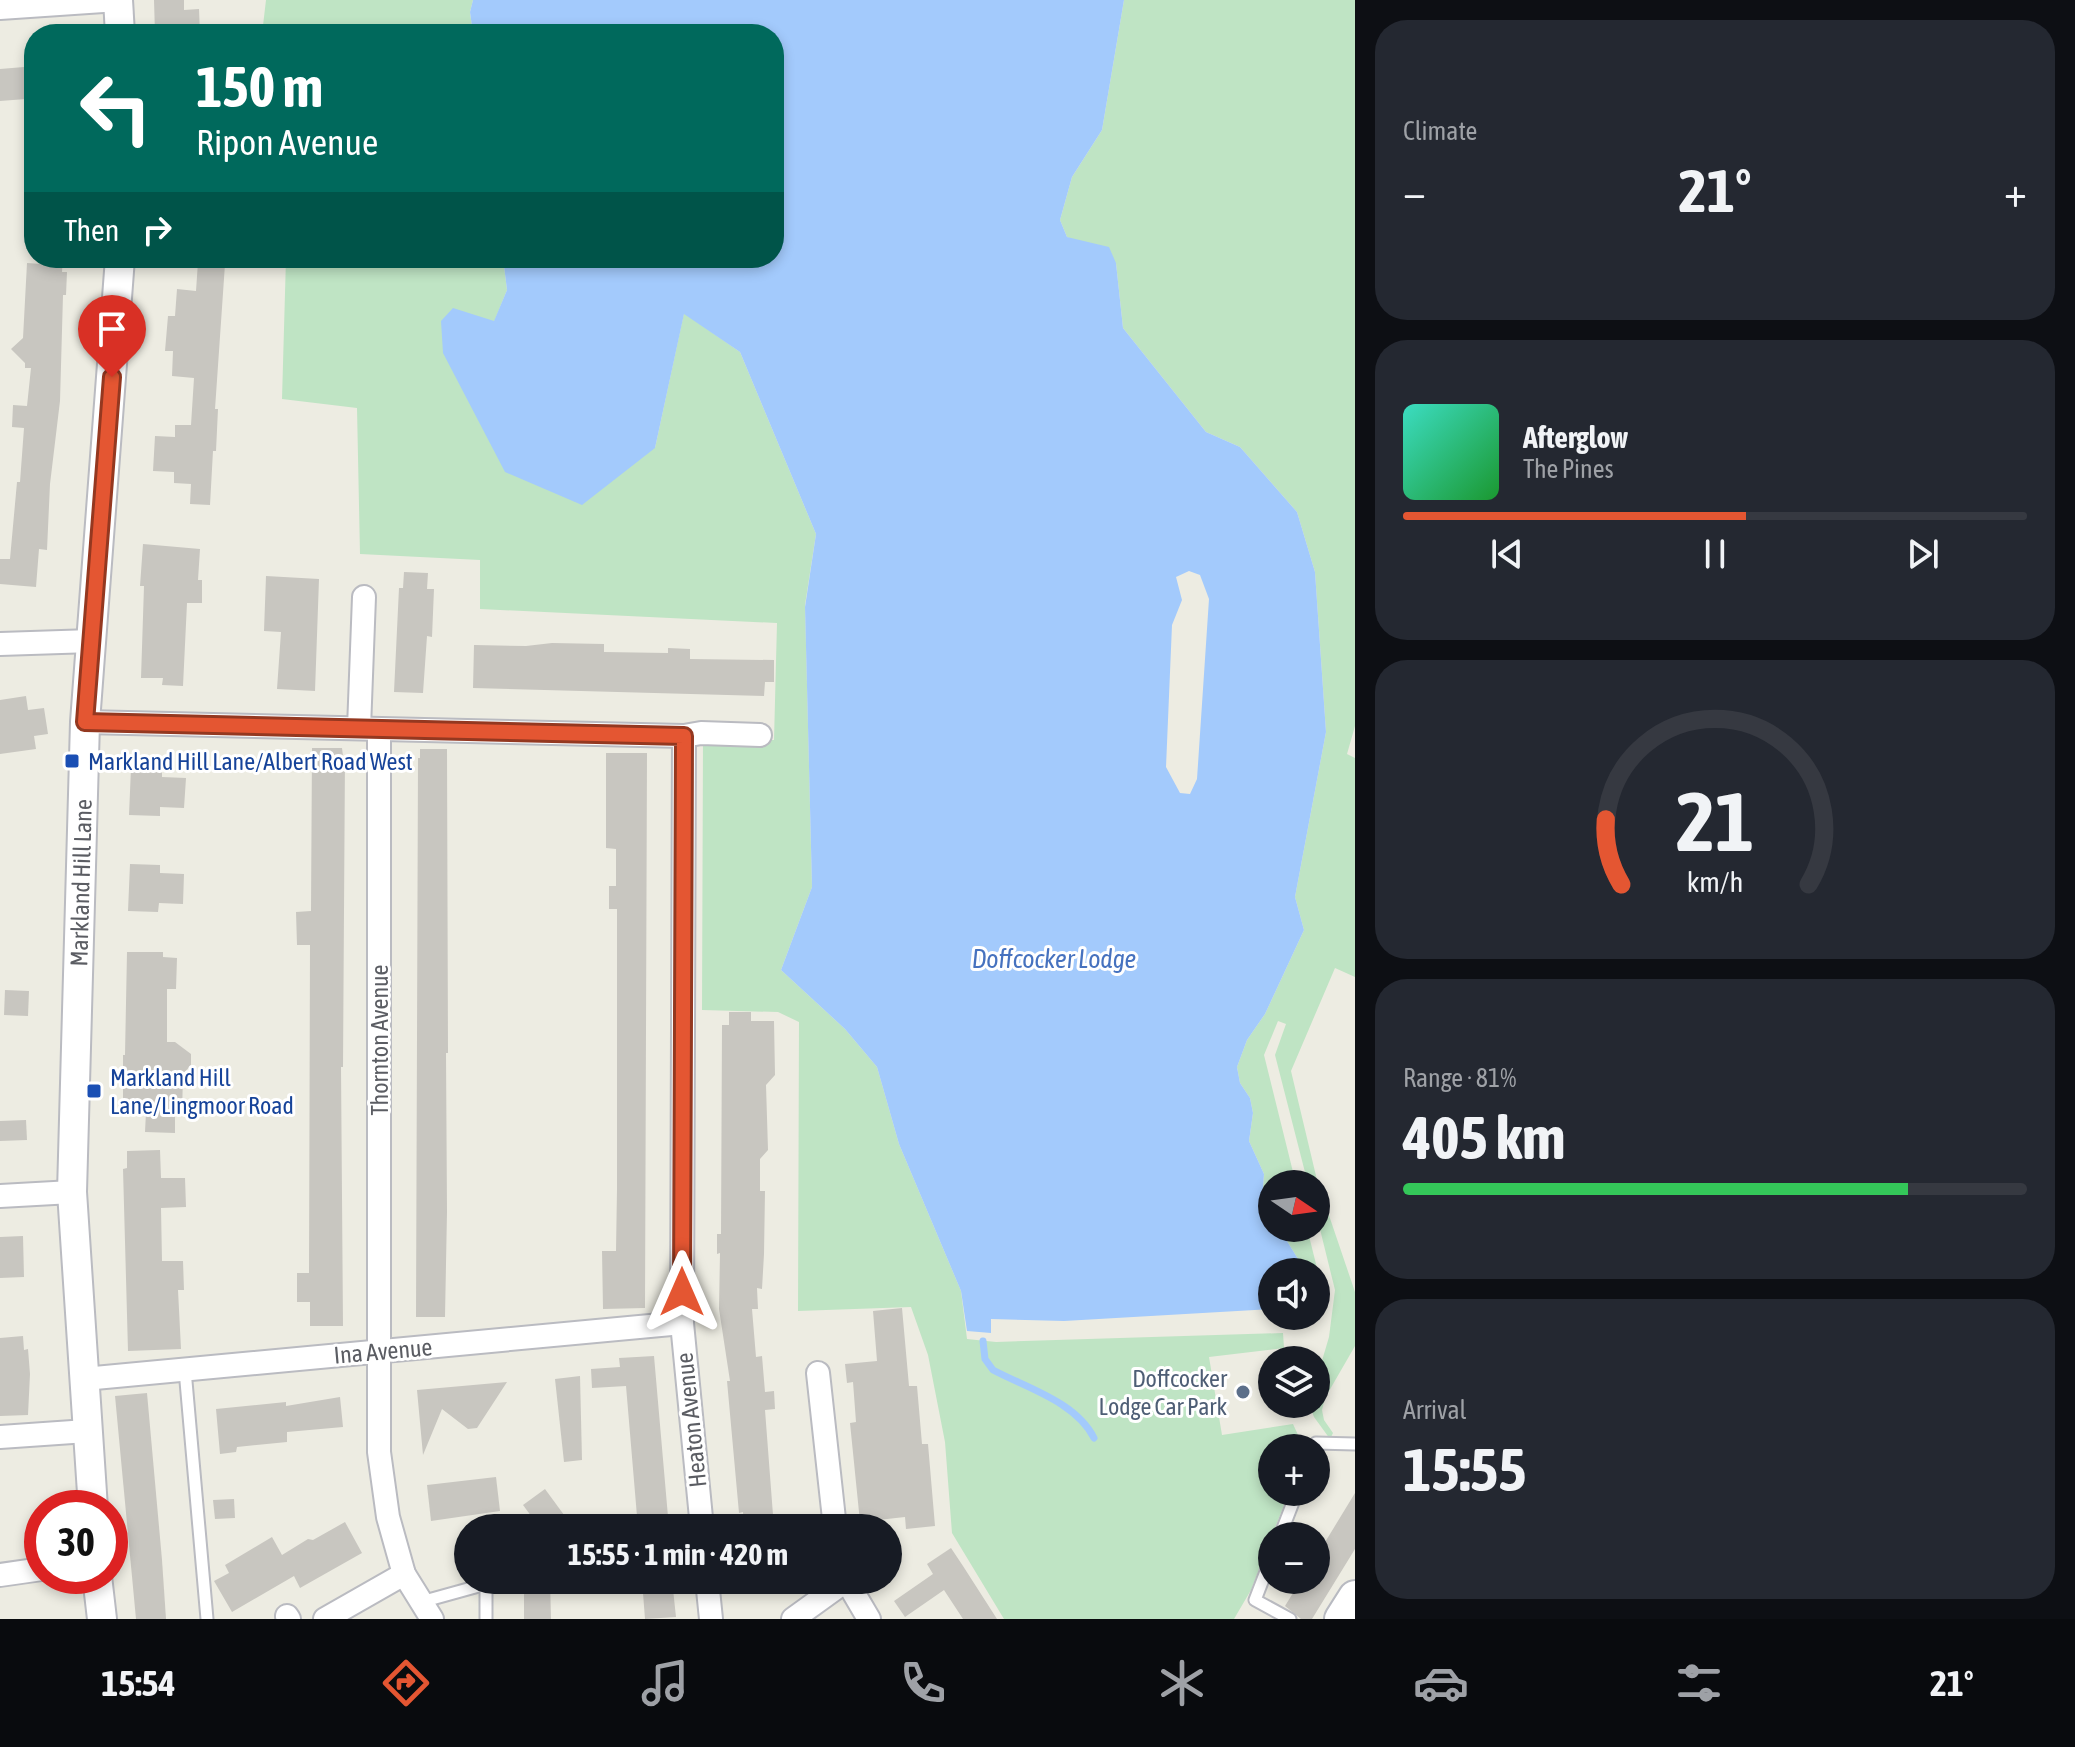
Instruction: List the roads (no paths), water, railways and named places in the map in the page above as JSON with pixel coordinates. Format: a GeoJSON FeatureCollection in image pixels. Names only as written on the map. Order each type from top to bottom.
{"type":"FeatureCollection","features":[{"type":"Feature","properties":{"kind":"main road"},"geometry":{"type":"LineString","coordinates":[[1341,1619],[1355,1597]]}},
{"type":"Feature","properties":{"kind":"street"},"geometry":{"type":"LineString","coordinates":[[0,8],[118,0],[119,24]]}},
{"type":"Feature","properties":{"kind":"street","name":"Markland Hill Lane"},"geometry":{"type":"LineString","coordinates":[[92,1490],[72,1192],[85,722],[119,268]]}},
{"type":"Feature","properties":{"kind":"street","name":"Thornton Avenue"},"geometry":{"type":"LineString","coordinates":[[364,597],[369,729],[380,1471],[388,1517],[404,1574],[426,1610]]}},
{"type":"Feature","properties":{"kind":"street"},"geometry":{"type":"LineString","coordinates":[[0,644],[92,641]]}},
{"type":"Feature","properties":{"kind":"street"},"geometry":{"type":"LineString","coordinates":[[85,722],[684,736],[701,733],[760,735]]}},
{"type":"Feature","properties":{"kind":"street","name":"Heaton Avenue"},"geometry":{"type":"LineString","coordinates":[[684,736],[682,1323],[701,1514]]}},
{"type":"Feature","properties":{"kind":"street"},"geometry":{"type":"LineString","coordinates":[[0,1196],[72,1192]]}},
{"type":"Feature","properties":{"kind":"street","name":"Ina Avenue"},"geometry":{"type":"LineString","coordinates":[[84,1379],[682,1323]]}},
{"type":"Feature","properties":{"kind":"street"},"geometry":{"type":"LineString","coordinates":[[818,1373],[830,1403],[834,1514]]}},
{"type":"Feature","properties":{"kind":"street"},"geometry":{"type":"LineString","coordinates":[[0,1437],[87,1431]]}},
{"type":"Feature","properties":{"kind":"street"},"geometry":{"type":"LineString","coordinates":[[0,1575],[24,1572]]}},
{"type":"Feature","properties":{"kind":"street"},"geometry":{"type":"LineString","coordinates":[[325,1619],[404,1574]]}},
{"type":"Feature","properties":{"kind":"street"},"geometry":{"type":"LineString","coordinates":[[99,1594],[102,1619]]}},
{"type":"Feature","properties":{"kind":"street"},"geometry":{"type":"LineString","coordinates":[[708,1594],[711,1619]]}},
{"type":"Feature","properties":{"kind":"street"},"geometry":{"type":"LineString","coordinates":[[793,1619],[827,1594]]}},
{"type":"Feature","properties":{"kind":"street"},"geometry":{"type":"LineString","coordinates":[[854,1594],[869,1619]]}},
{"type":"Feature","properties":{"kind":"lane"},"geometry":{"type":"LineString","coordinates":[[185,1370],[207,1619]]}},
{"type":"Feature","properties":{"kind":"lane"},"geometry":{"type":"LineString","coordinates":[[1330,1443],[1355,1444]]}},
{"type":"Feature","properties":{"kind":"lane"},"geometry":{"type":"LineString","coordinates":[[1258,1592],[1255,1600],[1290,1619]]}},
{"type":"Feature","properties":{"kind":"lane"},"geometry":{"type":"LineString","coordinates":[[426,1610],[460,1594]]}},
{"type":"Feature","properties":{"kind":"lane"},"geometry":{"type":"LineString","coordinates":[[486,1594],[486,1619]]}},
{"type":"Feature","properties":{"kind":"water","name":"Doffcocker Lodge"},"geometry":{"type":"Polygon","coordinates":[[[473,0],[1124,0],[1102,130],[1072,177],[1060,220],[1067,237],[1109,247],[1116,263],[1123,328],[1206,432],[1240,447],[1297,512],[1315,572],[1326,732],[1295,897],[1304,930],[1265,1014],[1247,1040],[1237,1067],[1240,1083],[1250,1098],[1253,1113],[1249,1141],[1262,1170],[1258,1170],[1258,1242],[1288,1242],[1297,1258],[1258,1258],[1258,1310],[1064,1321],[991,1319],[991,1333],[967,1331],[961,1291],[899,1144],[877,1067],[845,1029],[781,970],[812,887],[805,607],[816,534],[740,352],[684,314],[655,448],[582,505],[505,472],[443,353],[441,321],[453,308],[494,321],[507,290],[504,268],[784,268],[784,24],[472,24],[470,12],[473,0]],[[1189,571],[1176,577],[1182,600],[1172,625],[1166,767],[1180,793],[1190,794],[1197,779],[1209,599],[1200,575],[1189,571]]]}},
{"type":"Feature","properties":{"kind":"waterway"},"geometry":{"type":"LineString","coordinates":[[983,1341],[985,1359],[993,1370],[1063,1405],[1086,1425],[1094,1438]]}},
{"type":"Feature","properties":{"kind":"place","name":"Markland Hill Lane/Albert Road West"},"geometry":{"type":"Point","coordinates":[72,761]}},
{"type":"Feature","properties":{"kind":"place","name":"Markland Hill Lane/Lingmoor Road"},"geometry":{"type":"Point","coordinates":[94,1091]}},
{"type":"Feature","properties":{"kind":"place","name":"Doffcocker Lodge Car Park"},"geometry":{"type":"Point","coordinates":[1243,1392]}}]}
